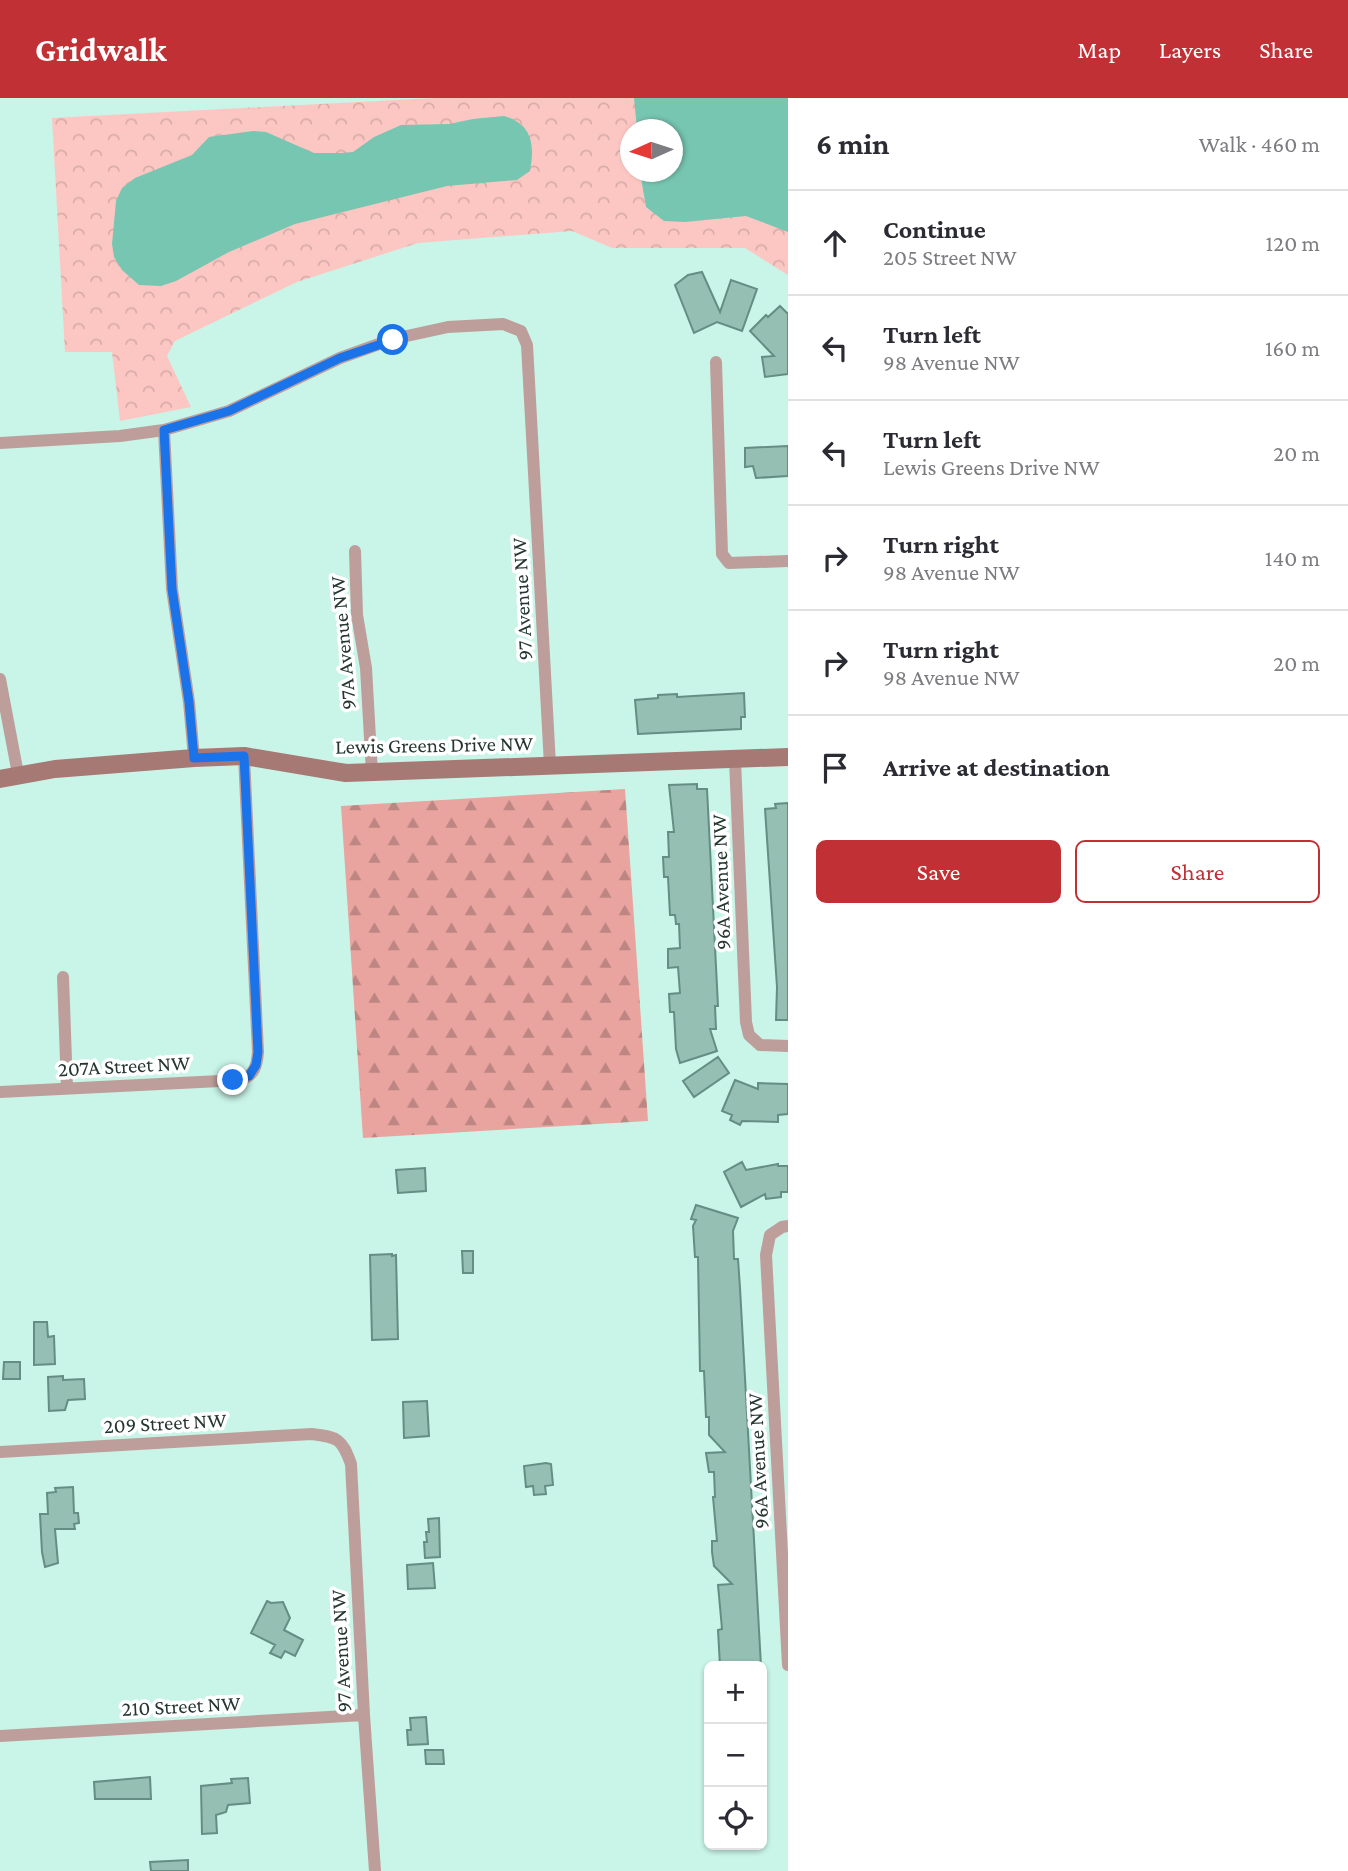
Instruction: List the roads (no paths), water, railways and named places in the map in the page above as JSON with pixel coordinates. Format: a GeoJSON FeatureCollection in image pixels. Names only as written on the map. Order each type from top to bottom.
{"type":"FeatureCollection","features":[{"type":"Feature","properties":{"kind":"street","name":"97 Avenue NW"},"geometry":{"type":"LineString","coordinates":[[0,443],[120,436],[164,430],[229,411],[340,358],[393,340],[448,327],[503,324],[521,331],[527,345],[550,765]]}},
{"type":"Feature","properties":{"kind":"street"},"geometry":{"type":"LineString","coordinates":[[716,362],[722,554],[729,563],[788,561]]}},
{"type":"Feature","properties":{"kind":"street"},"geometry":{"type":"LineString","coordinates":[[164,430],[172,589],[189,702],[194,758]]}},
{"type":"Feature","properties":{"kind":"street","name":"97A Avenue NW"},"geometry":{"type":"LineString","coordinates":[[355,551],[357,615],[366,668],[372,773]]}},
{"type":"Feature","properties":{"kind":"street"},"geometry":{"type":"LineString","coordinates":[[0,679],[18,774]]}},
{"type":"Feature","properties":{"kind":"street","name":"Lewis Greens Drive NW"},"geometry":{"type":"LineString","coordinates":[[0,779],[18,774],[244,756],[346,773],[788,757]]}},
{"type":"Feature","properties":{"kind":"street","name":"207A Street NW"},"geometry":{"type":"LineString","coordinates":[[0,1092],[233,1080],[249,1076],[256,1065],[258,1052],[244,756]]}},
{"type":"Feature","properties":{"kind":"street","name":"96A Avenue NW"},"geometry":{"type":"LineString","coordinates":[[735,760],[746,1022],[749,1035],[754,1041],[765,1047],[788,1046]]}},
{"type":"Feature","properties":{"kind":"street"},"geometry":{"type":"LineString","coordinates":[[62,977],[67,1088]]}},
{"type":"Feature","properties":{"kind":"street","name":"96A Avenue NW"},"geometry":{"type":"LineString","coordinates":[[788,1226],[770,1235],[765,1255],[788,1665]]}},
{"type":"Feature","properties":{"kind":"street","name":"209 Street NW"},"geometry":{"type":"LineString","coordinates":[[0,1452],[312,1434],[332,1436]]}},
{"type":"Feature","properties":{"kind":"street","name":"97 Avenue NW"},"geometry":{"type":"LineString","coordinates":[[332,1436],[340,1441],[351,1464],[375,1871]]}},
{"type":"Feature","properties":{"kind":"street","name":"210 Street NW"},"geometry":{"type":"LineString","coordinates":[[0,1736],[364,1715]]}}]}
